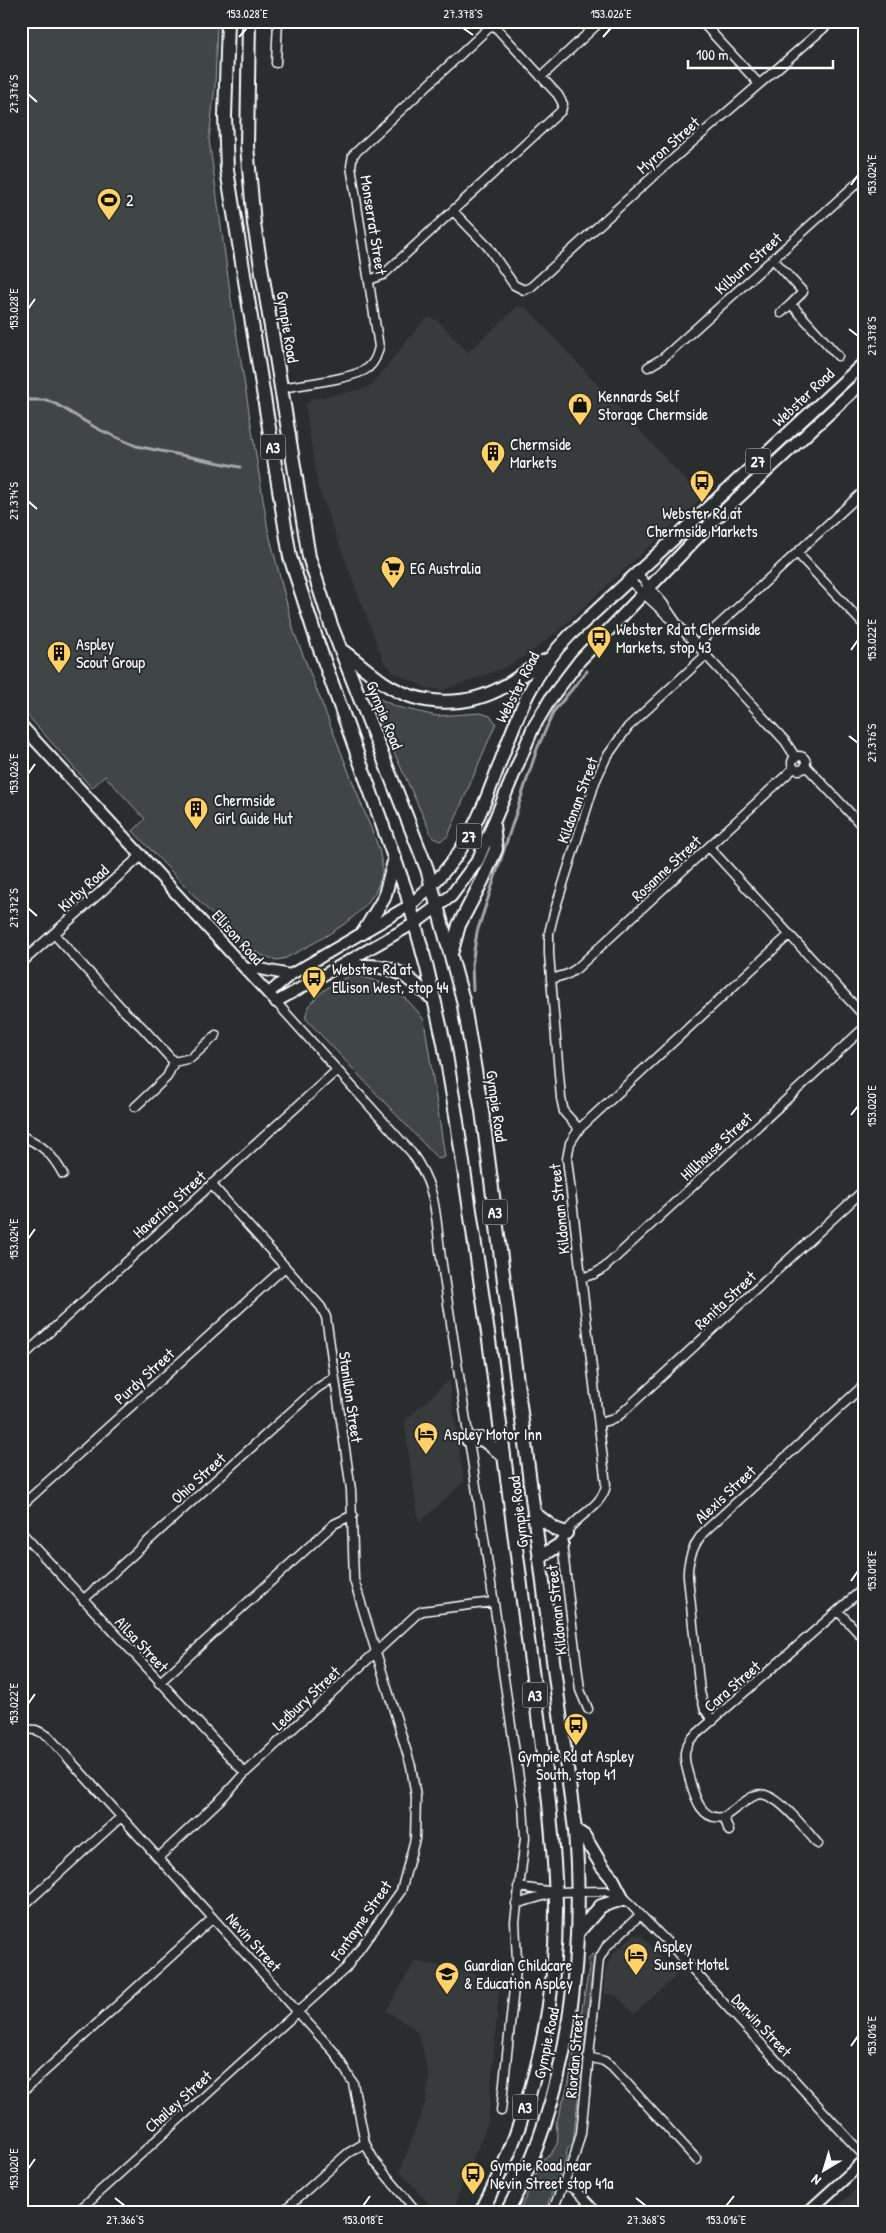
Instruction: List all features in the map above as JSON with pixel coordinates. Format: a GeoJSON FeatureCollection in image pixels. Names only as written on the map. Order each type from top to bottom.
{"type":"FeatureCollection","features":[{"type":"Feature","properties":{"kind":"highway","name":"Gympie Road"},"geometry":{"type":"LineString","coordinates":[[228,21],[225,116],[227,170],[290,557],[317,641],[395,858],[415,923],[434,999],[456,1115],[504,1456],[548,1794],[554,1846],[555,1892],[552,1984],[537,2063],[512,2144],[481,2212]]}},
{"type":"Feature","properties":{"kind":"highway","name":"Gympie Road"},"geometry":{"type":"LineString","coordinates":[[249,21],[246,146],[254,224],[309,557],[341,650],[411,822],[439,906],[464,1008],[477,1079],[575,1830],[578,1932],[570,2014],[557,2073],[536,2145],[507,2212]]}},
{"type":"Feature","properties":{"kind":"highway"},"geometry":{"type":"LineString","coordinates":[[341,650],[395,689],[415,698],[444,702],[472,700],[488,694],[504,687],[534,666],[547,660]]}},
{"type":"Feature","properties":{"kind":"highway"},"geometry":{"type":"LineString","coordinates":[[452,954],[459,926],[496,849],[493,825]]}},
{"type":"Feature","properties":{"kind":"highway"},"geometry":{"type":"LineString","coordinates":[[363,933],[384,898],[395,858]]}},
{"type":"Feature","properties":{"kind":"highway"},"geometry":{"type":"LineString","coordinates":[[341,967],[374,966],[392,969],[408,978],[434,999]]}},
{"type":"Feature","properties":{"kind":"highway"},"geometry":{"type":"LineString","coordinates":[[468,1440],[482,1439],[504,1456]]}},
{"type":"Feature","properties":{"kind":"highway"},"geometry":{"type":"LineString","coordinates":[[534,1513],[564,1538],[539,1558]]}},
{"type":"Feature","properties":{"kind":"highway"},"geometry":{"type":"LineString","coordinates":[[575,1830],[584,1836],[602,1866],[612,1878],[623,1899],[601,1906],[578,1932]]}},
{"type":"Feature","properties":{"kind":"main road","name":"Webster Road"},"geometry":{"type":"LineString","coordinates":[[268,993],[290,975],[410,905],[432,887],[452,862],[469,835],[523,704],[547,660],[570,635],[865,362]]}},
{"type":"Feature","properties":{"kind":"main road","name":"Webster Road"},"geometry":{"type":"LineString","coordinates":[[276,1002],[341,967],[415,923],[439,906],[457,888],[471,871],[482,852],[526,742],[551,698],[580,660],[713,521],[865,380]]}},
{"type":"Feature","properties":{"kind":"main road","name":"Ellison Road"},"geometry":{"type":"LineString","coordinates":[[21,725],[276,1002]]}},
{"type":"Feature","properties":{"kind":"main road"},"geometry":{"type":"LineString","coordinates":[[247,969],[256,968],[271,973],[290,975]]}},
{"type":"Feature","properties":{"kind":"main road"},"geometry":{"type":"LineString","coordinates":[[808,2212],[865,2158]]}},
{"type":"Feature","properties":{"kind":"street"},"geometry":{"type":"LineString","coordinates":[[276,63],[278,21]]}},
{"type":"Feature","properties":{"kind":"street"},"geometry":{"type":"LineString","coordinates":[[541,77],[601,21]]}},
{"type":"Feature","properties":{"kind":"street"},"geometry":{"type":"LineString","coordinates":[[701,21],[759,84]]}},
{"type":"Feature","properties":{"kind":"street","name":"Myron Street"},"geometry":{"type":"LineString","coordinates":[[454,211],[488,247],[514,285],[524,290],[531,287],[650,179],[832,21]]}},
{"type":"Feature","properties":{"kind":"street","name":"Monserrat Street"},"geometry":{"type":"LineString","coordinates":[[282,388],[353,375],[368,368],[376,359],[380,348],[351,166],[353,155],[491,23]]}},
{"type":"Feature","properties":{"kind":"street"},"geometry":{"type":"LineString","coordinates":[[369,280],[384,275],[561,111],[563,104],[558,95],[491,23]]}},
{"type":"Feature","properties":{"kind":"street","name":"Kilburn Street"},"geometry":{"type":"LineString","coordinates":[[648,367],[664,358],[865,176]]}},
{"type":"Feature","properties":{"kind":"street"},"geometry":{"type":"LineString","coordinates":[[772,259],[803,292],[781,313]]}},
{"type":"Feature","properties":{"kind":"street"},"geometry":{"type":"LineString","coordinates":[[790,304],[838,356]]}},
{"type":"Feature","properties":{"kind":"street"},"geometry":{"type":"LineString","coordinates":[[697,645],[865,490]]}},
{"type":"Feature","properties":{"kind":"street"},"geometry":{"type":"LineString","coordinates":[[797,553],[865,626]]}},
{"type":"Feature","properties":{"kind":"street"},"geometry":{"type":"LineString","coordinates":[[633,577],[784,741],[796,758]]}},
{"type":"Feature","properties":{"kind":"street","name":"Kildonan Street"},"geometry":{"type":"LineString","coordinates":[[588,1709],[580,1690],[564,1538],[598,1502],[605,1490],[599,1423],[567,1160],[570,1143],[579,1129],[564,1112],[562,1104],[551,979],[549,943],[551,924],[599,771],[613,746],[628,727],[706,655]]}},
{"type":"Feature","properties":{"kind":"street"},"geometry":{"type":"LineString","coordinates":[[806,766],[801,770],[794,768],[793,762],[800,756],[804,758],[806,766],[865,829]]}},
{"type":"Feature","properties":{"kind":"street","name":"Rosanne Street"},"geometry":{"type":"LineString","coordinates":[[551,979],[568,974],[576,969],[794,768]]}},
{"type":"Feature","properties":{"kind":"street"},"geometry":{"type":"LineString","coordinates":[[709,847],[865,1017]]}},
{"type":"Feature","properties":{"kind":"street","name":"Kirby Road"},"geometry":{"type":"LineString","coordinates":[[21,963],[142,855]]}},
{"type":"Feature","properties":{"kind":"street"},"geometry":{"type":"LineString","coordinates":[[54,934],[126,1013],[141,1026],[174,1062]]}},
{"type":"Feature","properties":{"kind":"street"},"geometry":{"type":"LineString","coordinates":[[579,1129],[789,934]]}},
{"type":"Feature","properties":{"kind":"street","name":"Ellison Road"},"geometry":{"type":"LineString","coordinates":[[276,1002],[336,1071],[411,1152],[426,1174],[436,1207],[440,1249],[468,1440]]}},
{"type":"Feature","properties":{"kind":"street","name":"Hillhouse Street"},"geometry":{"type":"LineString","coordinates":[[581,1278],[594,1274],[604,1268],[865,1027]]}},
{"type":"Feature","properties":{"kind":"street"},"geometry":{"type":"LineString","coordinates":[[174,1062],[191,1058],[216,1035]]}},
{"type":"Feature","properties":{"kind":"street"},"geometry":{"type":"LineString","coordinates":[[135,1107],[167,1077],[174,1062]]}},
{"type":"Feature","properties":{"kind":"street","name":"Havering Street"},"geometry":{"type":"LineString","coordinates":[[21,1358],[336,1071]]}},
{"type":"Feature","properties":{"kind":"street"},"geometry":{"type":"LineString","coordinates":[[21,1136],[46,1148],[63,1174]]}},
{"type":"Feature","properties":{"kind":"street","name":"Stanillon Street"},"geometry":{"type":"LineString","coordinates":[[211,1184],[322,1307],[326,1317],[333,1378],[351,1490],[354,1580],[376,1653]]}},
{"type":"Feature","properties":{"kind":"street","name":"Renita Street"},"geometry":{"type":"LineString","coordinates":[[599,1423],[614,1419],[622,1413],[865,1189]]}},
{"type":"Feature","properties":{"kind":"street","name":"Purdy Street"},"geometry":{"type":"LineString","coordinates":[[21,1506],[285,1267]]}},
{"type":"Feature","properties":{"kind":"street","name":"Ohio Street"},"geometry":{"type":"LineString","coordinates":[[82,1600],[316,1389],[333,1378]]}},
{"type":"Feature","properties":{"kind":"street","name":"Alexis Street"},"geometry":{"type":"LineString","coordinates":[[713,1721],[705,1710],[700,1692],[688,1578],[688,1566],[696,1542],[704,1532],[865,1384]]}},
{"type":"Feature","properties":{"kind":"street"},"geometry":{"type":"LineString","coordinates":[[468,1440],[523,1804],[525,1838],[516,1904],[515,1935],[518,1952],[501,2111]]}},
{"type":"Feature","properties":{"kind":"street"},"geometry":{"type":"LineString","coordinates":[[159,1682],[334,1524],[353,1515]]}},
{"type":"Feature","properties":{"kind":"street","name":"Ailsa Street"},"geometry":{"type":"LineString","coordinates":[[21,1532],[82,1600],[245,1773]]}},
{"type":"Feature","properties":{"kind":"street","name":"Cara Street"},"geometry":{"type":"LineString","coordinates":[[724,1816],[716,1818],[709,1816],[699,1805],[694,1794],[685,1760],[685,1750],[688,1743],[865,1587]]}},
{"type":"Feature","properties":{"kind":"street","name":"Ledbury Street"},"geometry":{"type":"LineString","coordinates":[[159,1858],[223,1798],[245,1773],[422,1612],[493,1602]]}},
{"type":"Feature","properties":{"kind":"street"},"geometry":{"type":"LineString","coordinates":[[838,1611],[865,1640]]}},
{"type":"Feature","properties":{"kind":"street","name":"Fontayne Street"},"geometry":{"type":"LineString","coordinates":[[298,2011],[346,1968],[401,1891],[415,1839],[416,1798],[411,1766],[376,1653]]}},
{"type":"Feature","properties":{"kind":"street","name":"Nevin Street"},"geometry":{"type":"LineString","coordinates":[[21,1729],[36,1730],[48,1736],[335,2053],[352,2082],[365,2143],[383,2173],[417,2212]]}},
{"type":"Feature","properties":{"kind":"street"},"geometry":{"type":"LineString","coordinates":[[729,1831],[724,1816],[756,1795],[770,1795],[778,1801],[818,1844]]}},
{"type":"Feature","properties":{"kind":"street"},"geometry":{"type":"LineString","coordinates":[[21,1908],[121,1817]]}},
{"type":"Feature","properties":{"kind":"street"},"geometry":{"type":"LineString","coordinates":[[518,1886],[555,1892]]}},
{"type":"Feature","properties":{"kind":"street","name":"Darwin Street"},"geometry":{"type":"LineString","coordinates":[[555,1892],[605,1891],[623,1899],[865,2158]]}},
{"type":"Feature","properties":{"kind":"street"},"geometry":{"type":"LineString","coordinates":[[516,1904],[555,1892]]}},
{"type":"Feature","properties":{"kind":"street","name":"Riordan Street"},"geometry":{"type":"LineString","coordinates":[[552,2212],[579,2146],[599,1958],[606,1947],[640,1915]]}},
{"type":"Feature","properties":{"kind":"street"},"geometry":{"type":"LineString","coordinates":[[21,2093],[213,1918]]}},
{"type":"Feature","properties":{"kind":"street","name":"Chailey Street"},"geometry":{"type":"LineString","coordinates":[[77,2212],[298,2011]]}},
{"type":"Feature","properties":{"kind":"street"},"geometry":{"type":"LineString","coordinates":[[588,2057],[604,2062],[612,2067],[697,2160]]}},
{"type":"Feature","properties":{"kind":"street"},"geometry":{"type":"LineString","coordinates":[[282,2212],[348,2153],[365,2143]]}},
{"type":"Feature","properties":{"kind":"street"},"geometry":{"type":"LineString","coordinates":[[564,2183],[576,2190],[597,2212]]}},
{"type":"Feature","properties":{"kind":"shaded area"},"geometry":{"type":"Polygon","coordinates":[[[21,21],[217,21],[215,86],[209,139],[231,299],[268,530],[294,632],[379,849],[382,866],[378,887],[358,913],[329,934],[286,958],[277,960],[252,950],[224,927],[133,831],[145,819],[105,776],[92,788],[21,708],[21,21]]]}},
{"type":"Feature","properties":{"kind":"shaded area","name":"Chermside Markets"},"geometry":{"type":"Polygon","coordinates":[[[517,307],[526,307],[702,498],[559,630],[530,653],[504,668],[444,690],[427,688],[394,673],[383,660],[318,488],[305,405],[311,399],[363,389],[371,385],[424,320],[431,318],[437,320],[468,352],[517,307]]]}},
{"type":"Feature","properties":{"kind":"shaded area"},"geometry":{"type":"Polygon","coordinates":[[[376,697],[397,707],[437,716],[481,713],[490,716],[496,723],[448,836],[440,841],[433,838],[372,704],[372,699],[376,697]]]}},
{"type":"Feature","properties":{"kind":"shaded area"},"geometry":{"type":"Polygon","coordinates":[[[352,976],[374,980],[393,989],[410,1003],[424,1020],[445,1157],[438,1159],[306,1019],[310,1005],[315,998],[338,981],[352,976]]]}},
{"type":"Feature","properties":{"kind":"shaded area"},"geometry":{"type":"Polygon","coordinates":[[[449,1380],[464,1482],[419,1523],[404,1422],[449,1380]]]}},
{"type":"Feature","properties":{"kind":"shaded area"},"geometry":{"type":"Polygon","coordinates":[[[634,1935],[642,1936],[676,1976],[634,2014],[616,1995],[605,1994],[605,1974],[607,1965],[614,1953],[634,1935]]]}},
{"type":"Feature","properties":{"kind":"shaded area"},"geometry":{"type":"Polygon","coordinates":[[[592,1954],[594,1958],[573,2143],[567,2150],[566,2160],[544,2212],[519,2212],[543,2159],[551,2154],[557,2144],[556,2124],[569,2082],[589,1969],[588,1960],[592,1954]]]}},
{"type":"Feature","properties":{"kind":"shaded area"},"geometry":{"type":"Polygon","coordinates":[[[415,1961],[500,1979],[488,2122],[458,2196],[455,2212],[437,2212],[400,2171],[426,2100],[429,2078],[422,2045],[416,2030],[386,2011],[415,1961]]]}},
{"type":"Feature","properties":{"kind":"shaded area"},"geometry":{"type":"Polygon","coordinates":[[[865,2181],[865,2212],[831,2212],[865,2181]]]}},
{"type":"Feature","properties":{"kind":"waterway"},"geometry":{"type":"LineString","coordinates":[[21,400],[46,400],[98,429],[136,446],[240,467]]}},
{"type":"Feature","properties":{"kind":"waterway"},"geometry":{"type":"LineString","coordinates":[[473,990],[472,964],[477,932],[537,749],[554,711],[587,671]]}},
{"type":"Feature","properties":{"kind":"place","name":"2"},"geometry":{"type":"Point","coordinates":[109,221]}},
{"type":"Feature","properties":{"kind":"place","name":"Kennards Self Storage Chermside"},"geometry":{"type":"Point","coordinates":[580,426]}},
{"type":"Feature","properties":{"kind":"place","name":"Chermside Markets"},"geometry":{"type":"Point","coordinates":[493,474]}},
{"type":"Feature","properties":{"kind":"place","name":"Webster Rd at Chermside Markets"},"geometry":{"type":"Point","coordinates":[702,503]}},
{"type":"Feature","properties":{"kind":"place","name":"EG Australia"},"geometry":{"type":"Point","coordinates":[393,589]}},
{"type":"Feature","properties":{"kind":"place","name":"Webster Rd at Chermside Markets, stop 43"},"geometry":{"type":"Point","coordinates":[599,659]}},
{"type":"Feature","properties":{"kind":"place","name":"Aspley Scout Group"},"geometry":{"type":"Point","coordinates":[59,674]}},
{"type":"Feature","properties":{"kind":"place","name":"Chermside Girl Guide Hut"},"geometry":{"type":"Point","coordinates":[196,830]}},
{"type":"Feature","properties":{"kind":"place","name":"Webster Rd at Ellison West, stop 44"},"geometry":{"type":"Point","coordinates":[314,999]}},
{"type":"Feature","properties":{"kind":"place","name":"Aspley Motor Inn"},"geometry":{"type":"Point","coordinates":[426,1455]}},
{"type":"Feature","properties":{"kind":"place","name":"Gympie Rd at Aspley South, stop 41"},"geometry":{"type":"Point","coordinates":[576,1746]}},
{"type":"Feature","properties":{"kind":"place","name":"Aspley Sunset Motel"},"geometry":{"type":"Point","coordinates":[636,1976]}},
{"type":"Feature","properties":{"kind":"place","name":"Guardian Childcare & Education Aspley"},"geometry":{"type":"Point","coordinates":[447,1995]}},
{"type":"Feature","properties":{"kind":"place","name":"Gympie Road near Nevin Street stop 41a"},"geometry":{"type":"Point","coordinates":[473,2195]}}]}
